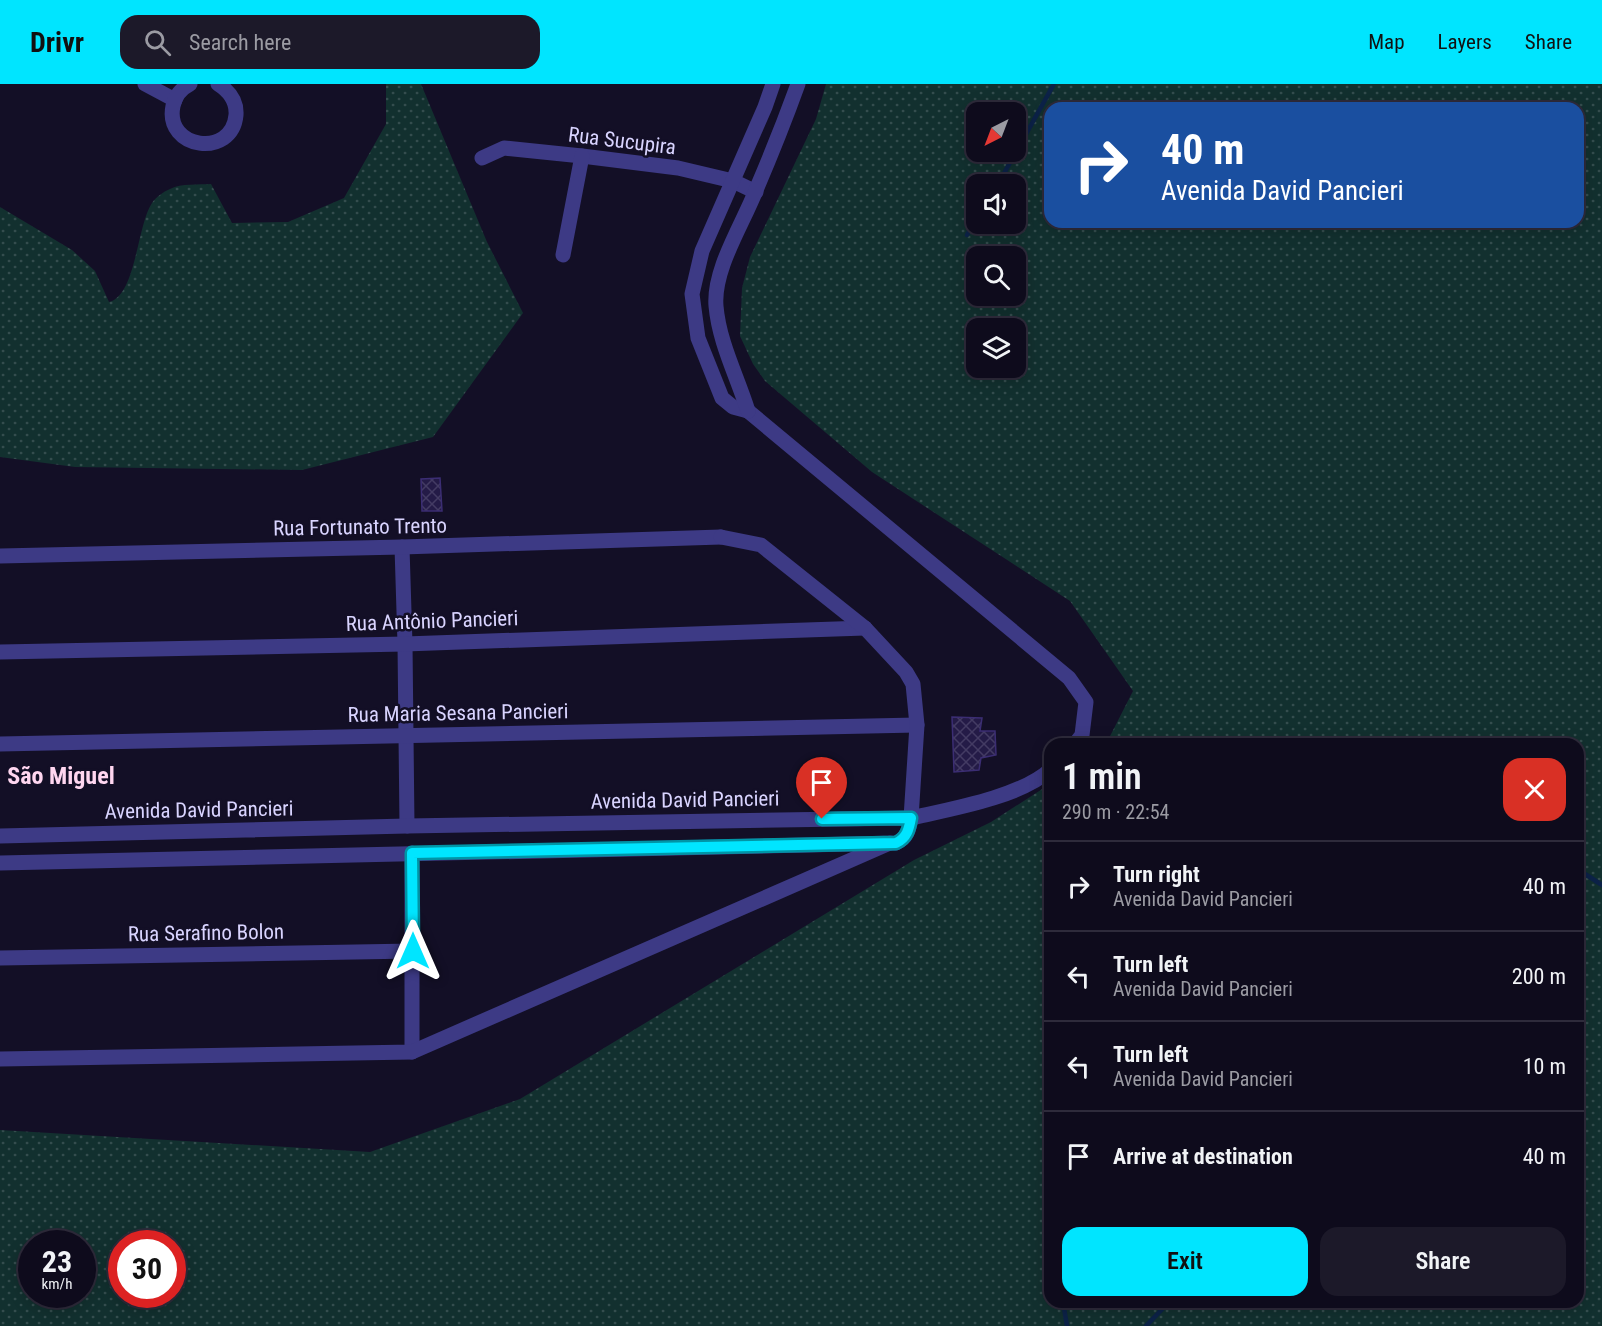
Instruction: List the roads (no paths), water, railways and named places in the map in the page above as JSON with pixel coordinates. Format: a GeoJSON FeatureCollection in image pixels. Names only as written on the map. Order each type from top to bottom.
{"type":"FeatureCollection","features":[{"type":"Feature","properties":{"kind":"street"},"geometry":{"type":"LineString","coordinates":[[145,84],[175,100]]}},
{"type":"Feature","properties":{"kind":"street"},"geometry":{"type":"LineString","coordinates":[[190,84],[179,93],[175,100],[172,109],[173,118],[181,134],[189,140],[206,144],[215,142],[230,132],[236,115],[236,106],[232,98],[227,90],[218,84]]}},
{"type":"Feature","properties":{"kind":"street"},"geometry":{"type":"LineString","coordinates":[[773,84],[702,251],[692,294],[698,338],[722,398],[734,407],[748,411],[1069,678],[1086,702],[1080,738]]}},
{"type":"Feature","properties":{"kind":"street"},"geometry":{"type":"LineString","coordinates":[[748,411],[719,327],[716,304],[718,283],[726,256],[756,192],[798,84]]}},
{"type":"Feature","properties":{"kind":"street","name":"Rua Sucupira"},"geometry":{"type":"LineString","coordinates":[[482,158],[504,148],[582,156],[678,168],[733,181],[756,192]]}},
{"type":"Feature","properties":{"kind":"street"},"geometry":{"type":"LineString","coordinates":[[563,255],[582,156]]}},
{"type":"Feature","properties":{"kind":"street","name":"Rua Fortunato Trento"},"geometry":{"type":"LineString","coordinates":[[0,556],[721,537],[761,545],[865,628],[906,672],[913,684],[917,725],[911,818]]}},
{"type":"Feature","properties":{"kind":"street"},"geometry":{"type":"LineString","coordinates":[[402,547],[407,826]]}},
{"type":"Feature","properties":{"kind":"street","name":"Rua Antônio Pancieri"},"geometry":{"type":"LineString","coordinates":[[0,652],[405,644],[865,628]]}},
{"type":"Feature","properties":{"kind":"street","name":"Rua Maria Sesana Pancieri"},"geometry":{"type":"LineString","coordinates":[[0,744],[917,725]]}},
{"type":"Feature","properties":{"kind":"street","name":"Avenida David Pancieri"},"geometry":{"type":"LineString","coordinates":[[0,836],[407,826],[911,818],[1009,793],[1044,775]]}},
{"type":"Feature","properties":{"kind":"street"},"geometry":{"type":"LineString","coordinates":[[0,863],[896,843],[905,836],[911,818]]}},
{"type":"Feature","properties":{"kind":"street"},"geometry":{"type":"LineString","coordinates":[[0,1059],[412,1052],[890,843]]}},
{"type":"Feature","properties":{"kind":"street"},"geometry":{"type":"LineString","coordinates":[[412,853],[412,1052]]}},
{"type":"Feature","properties":{"kind":"street","name":"Rua Serafino Bolon"},"geometry":{"type":"LineString","coordinates":[[0,958],[413,951]]}},
{"type":"Feature","properties":{"kind":"waterway"},"geometry":{"type":"LineString","coordinates":[[1004,174],[1054,84]]}},
{"type":"Feature","properties":{"kind":"waterway"},"geometry":{"type":"LineString","coordinates":[[1585,874],[1602,885]]}},
{"type":"Feature","properties":{"kind":"waterway"},"geometry":{"type":"LineString","coordinates":[[1064,1308],[1067,1326]]}},
{"type":"Feature","properties":{"kind":"waterway"},"geometry":{"type":"LineString","coordinates":[[1146,1326],[1163,1308]]}},
{"type":"Feature","properties":{"kind":"district","name":"São Miguel"},"geometry":{"type":"Point","coordinates":[61,776]}}]}
